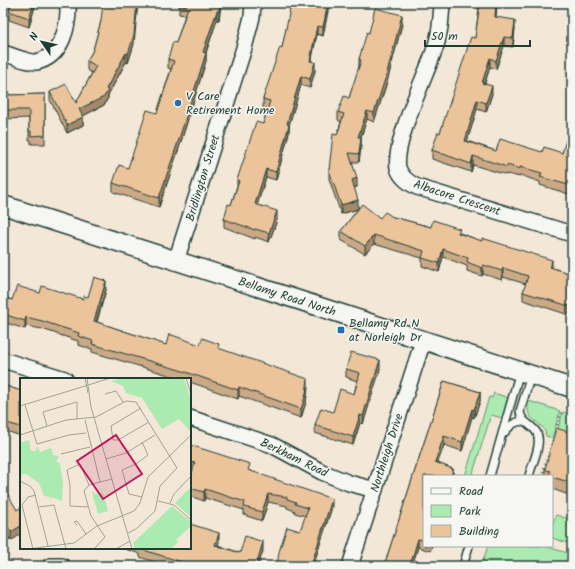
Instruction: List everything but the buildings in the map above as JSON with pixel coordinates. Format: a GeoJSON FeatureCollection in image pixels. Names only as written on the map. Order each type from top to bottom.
{"type":"FeatureCollection","features":[{"type":"Feature","properties":{"kind":"street"},"geometry":{"type":"LineString","coordinates":[[3,53],[36,62],[51,55],[64,38],[69,18],[68,3]]}},
{"type":"Feature","properties":{"kind":"street","name":"Bridlington Street"},"geometry":{"type":"LineString","coordinates":[[176,261],[244,48],[253,3]]}},
{"type":"Feature","properties":{"kind":"street","name":"Albacore Crescent"},"geometry":{"type":"LineString","coordinates":[[442,3],[440,28],[435,50],[404,133],[398,158],[398,169],[405,180],[417,187],[572,234]]}},
{"type":"Feature","properties":{"kind":"street","name":"Bellamy Road North"},"geometry":{"type":"LineString","coordinates":[[3,205],[572,388]]}},
{"type":"Feature","properties":{"kind":"street","name":"Northleigh Drive"},"geometry":{"type":"LineString","coordinates":[[350,566],[423,341]]}},
{"type":"Feature","properties":{"kind":"street"},"geometry":{"type":"LineString","coordinates":[[3,360],[62,378]]}},
{"type":"Feature","properties":{"kind":"street","name":"Berkham Road"},"geometry":{"type":"LineString","coordinates":[[191,418],[272,445],[322,472],[349,483],[375,490]]}},
{"type":"Feature","properties":{"kind":"street"},"geometry":{"type":"LineString","coordinates":[[50,566],[62,566]]}},
{"type":"Feature","properties":{"kind":"lane"},"geometry":{"type":"LineString","coordinates":[[525,373],[520,411],[521,416],[524,421],[536,432],[539,442],[529,475]]}},
{"type":"Feature","properties":{"kind":"lane"},"geometry":{"type":"LineString","coordinates":[[490,475],[503,433],[506,416],[525,373]]}},
{"type":"Feature","properties":{"kind":"lane"},"geometry":{"type":"LineString","coordinates":[[503,433],[512,424],[518,421],[524,421]]}},
{"type":"Feature","properties":{"kind":"lane"},"geometry":{"type":"LineString","coordinates":[[463,566],[469,547]]}},
{"type":"Feature","properties":{"kind":"path"},"geometry":{"type":"LineString","coordinates":[[542,475],[562,410]]}},
{"type":"Feature","properties":{"kind":"green space"},"geometry":{"type":"Polygon","coordinates":[[[494,393],[509,398],[502,418],[491,415],[472,475],[465,475],[489,397],[492,398],[494,393]]]}},
{"type":"Feature","properties":{"kind":"green space"},"geometry":{"type":"Polygon","coordinates":[[[529,401],[560,411],[552,438],[546,436],[542,427],[531,418],[528,408],[529,401]]]}},
{"type":"Feature","properties":{"kind":"green space"},"geometry":{"type":"Polygon","coordinates":[[[563,412],[572,415],[572,440],[556,435],[563,412]]]}},
{"type":"Feature","properties":{"kind":"green space"},"geometry":{"type":"Polygon","coordinates":[[[556,515],[572,520],[572,527],[567,543],[553,538],[553,523],[556,515]]]}},
{"type":"Feature","properties":{"kind":"green space"},"geometry":{"type":"Polygon","coordinates":[[[488,547],[547,547],[568,553],[572,566],[481,566],[488,547]]]}},
{"type":"Feature","properties":{"kind":"place","name":"V Care Retirement Home"},"geometry":{"type":"Point","coordinates":[178,103]}},
{"type":"Feature","properties":{"kind":"place","name":"Bellamy Rd N at Norleigh Dr"},"geometry":{"type":"Point","coordinates":[341,330]}}]}
